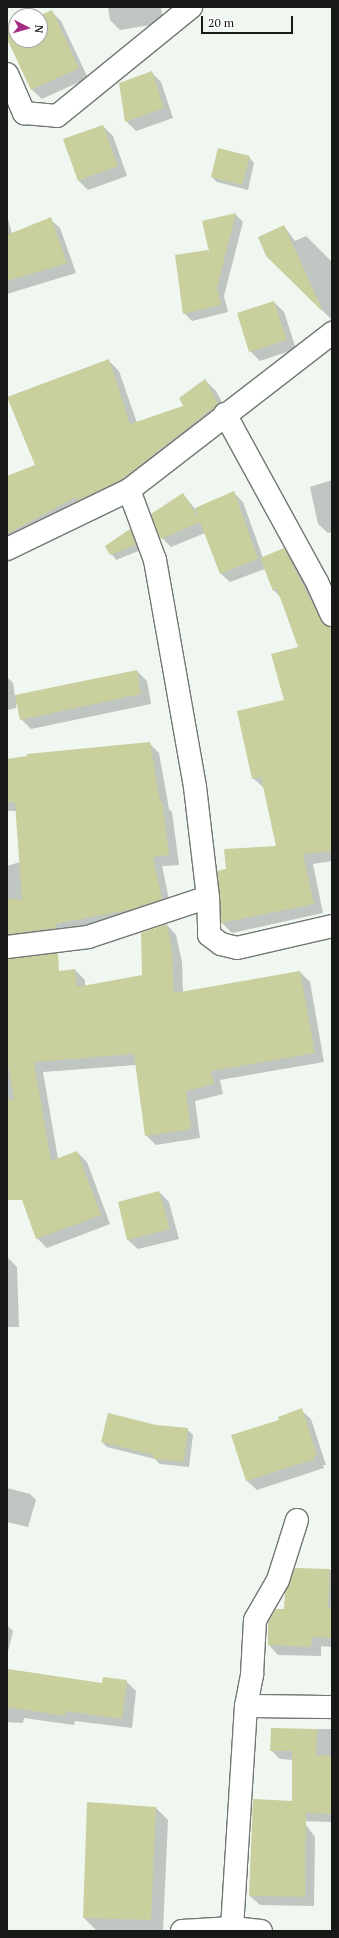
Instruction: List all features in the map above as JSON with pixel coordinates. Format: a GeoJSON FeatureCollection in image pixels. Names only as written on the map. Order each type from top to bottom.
{"type":"FeatureCollection","features":[{"type":"Feature","properties":{"kind":"street"},"geometry":{"type":"LineString","coordinates":[[7,74],[24,113],[57,116],[191,7]]}},
{"type":"Feature","properties":{"kind":"street"},"geometry":{"type":"LineString","coordinates":[[7,549],[129,490],[225,414],[332,333]]}},
{"type":"Feature","properties":{"kind":"street"},"geometry":{"type":"LineString","coordinates":[[225,414],[317,582],[332,615]]}},
{"type":"Feature","properties":{"kind":"street"},"geometry":{"type":"LineString","coordinates":[[129,490],[155,560],[195,787],[208,897],[209,935],[220,944],[238,948],[332,926]]}},
{"type":"Feature","properties":{"kind":"street"},"geometry":{"type":"LineString","coordinates":[[7,947],[88,937],[208,897]]}},
{"type":"Feature","properties":{"kind":"street"},"geometry":{"type":"LineString","coordinates":[[232,1928],[246,1706],[252,1674],[255,1620],[278,1580],[297,1520]]}},
{"type":"Feature","properties":{"kind":"street"},"geometry":{"type":"LineString","coordinates":[[246,1706],[332,1707]]}},
{"type":"Feature","properties":{"kind":"street"},"geometry":{"type":"LineString","coordinates":[[182,1931],[232,1928],[261,1931]]}},
{"type":"Feature","properties":{"kind":"building"},"geometry":{"type":"Polygon","coordinates":[[[52,10],[79,68],[31,90],[11,48],[48,48],[48,12],[52,10]]]}},
{"type":"Feature","properties":{"kind":"building"},"geometry":{"type":"Polygon","coordinates":[[[152,71],[164,108],[125,122],[119,83],[152,71]]]}},
{"type":"Feature","properties":{"kind":"building"},"geometry":{"type":"Polygon","coordinates":[[[103,125],[118,166],[78,181],[63,139],[103,125]]]}},
{"type":"Feature","properties":{"kind":"building"},"geometry":{"type":"Polygon","coordinates":[[[218,148],[250,156],[242,185],[211,177],[218,148]]]}},
{"type":"Feature","properties":{"kind":"building"},"geometry":{"type":"Polygon","coordinates":[[[236,213],[217,288],[221,305],[183,314],[175,255],[208,250],[213,270],[202,221],[236,213]]]}},
{"type":"Feature","properties":{"kind":"building"},"geometry":{"type":"Polygon","coordinates":[[[51,217],[67,263],[7,281],[7,235],[51,217]]]}},
{"type":"Feature","properties":{"kind":"building"},"geometry":{"type":"Polygon","coordinates":[[[284,225],[322,309],[321,310],[266,256],[258,237],[284,225]]]}},
{"type":"Feature","properties":{"kind":"building"},"geometry":{"type":"Polygon","coordinates":[[[274,301],[287,340],[249,352],[237,313],[274,301]]]}},
{"type":"Feature","properties":{"kind":"building"},"geometry":{"type":"Polygon","coordinates":[[[109,359],[130,424],[183,406],[179,398],[205,379],[218,404],[122,479],[77,501],[76,497],[7,534],[7,476],[35,465],[7,397],[109,359]]]}},
{"type":"Feature","properties":{"kind":"building"},"geometry":{"type":"Polygon","coordinates":[[[234,491],[258,559],[220,574],[200,522],[161,539],[159,536],[151,514],[183,493],[199,519],[195,508],[234,491]]]}},
{"type":"Feature","properties":{"kind":"building"},"geometry":{"type":"Polygon","coordinates":[[[130,529],[136,545],[110,555],[105,546],[130,529]]]}},
{"type":"Feature","properties":{"kind":"building"},"geometry":{"type":"Polygon","coordinates":[[[284,548],[321,620],[325,625],[332,627],[332,851],[303,854],[314,904],[221,923],[217,871],[226,869],[224,849],[276,846],[261,777],[252,779],[237,711],[284,700],[271,654],[298,647],[277,589],[273,591],[260,558],[284,548]]]}},
{"type":"Feature","properties":{"kind":"building"},"geometry":{"type":"Polygon","coordinates":[[[137,670],[141,694],[20,720],[15,695],[137,670]]]}},
{"type":"Feature","properties":{"kind":"building"},"geometry":{"type":"Polygon","coordinates":[[[150,742],[160,801],[162,801],[169,855],[153,857],[162,899],[133,909],[56,924],[56,928],[7,934],[7,898],[22,900],[15,802],[7,802],[7,759],[27,756],[27,754],[150,742]]]}},
{"type":"Feature","properties":{"kind":"building"},"geometry":{"type":"Polygon","coordinates":[[[167,924],[172,951],[174,993],[300,971],[315,1053],[211,1071],[214,1084],[186,1091],[191,1129],[145,1136],[134,1054],[34,1062],[51,1161],[77,1151],[101,1215],[36,1239],[22,1200],[7,1200],[7,1099],[14,1100],[7,1058],[7,959],[58,953],[59,971],[75,969],[77,987],[142,975],[141,933],[167,924]]]}},
{"type":"Feature","properties":{"kind":"building"},"geometry":{"type":"Polygon","coordinates":[[[159,1191],[170,1229],[127,1240],[118,1202],[159,1191]]]}},
{"type":"Feature","properties":{"kind":"building"},"geometry":{"type":"Polygon","coordinates":[[[302,1408],[317,1455],[314,1456],[315,1459],[246,1481],[231,1435],[279,1420],[278,1417],[302,1408]]]}},
{"type":"Feature","properties":{"kind":"building"},"geometry":{"type":"Polygon","coordinates":[[[108,1413],[156,1425],[188,1428],[184,1462],[154,1459],[154,1455],[101,1442],[108,1413]]]}},
{"type":"Feature","properties":{"kind":"building"},"geometry":{"type":"Polygon","coordinates":[[[295,1568],[330,1569],[328,1608],[332,1609],[332,1638],[312,1637],[311,1647],[268,1645],[268,1622],[276,1609],[284,1609],[285,1592],[295,1568]]]}},
{"type":"Feature","properties":{"kind":"building"},"geometry":{"type":"Polygon","coordinates":[[[7,1669],[102,1683],[103,1677],[127,1680],[122,1719],[65,1711],[65,1716],[7,1707],[7,1669]]]}},
{"type":"Feature","properties":{"kind":"building"},"geometry":{"type":"Polygon","coordinates":[[[271,1728],[317,1729],[316,1755],[332,1756],[332,1814],[306,1813],[305,1897],[249,1896],[253,1799],[292,1801],[292,1751],[270,1751],[271,1728]]]}},
{"type":"Feature","properties":{"kind":"building"},"geometry":{"type":"Polygon","coordinates":[[[87,1802],[156,1807],[151,1920],[83,1918],[87,1802]]]}}]}
